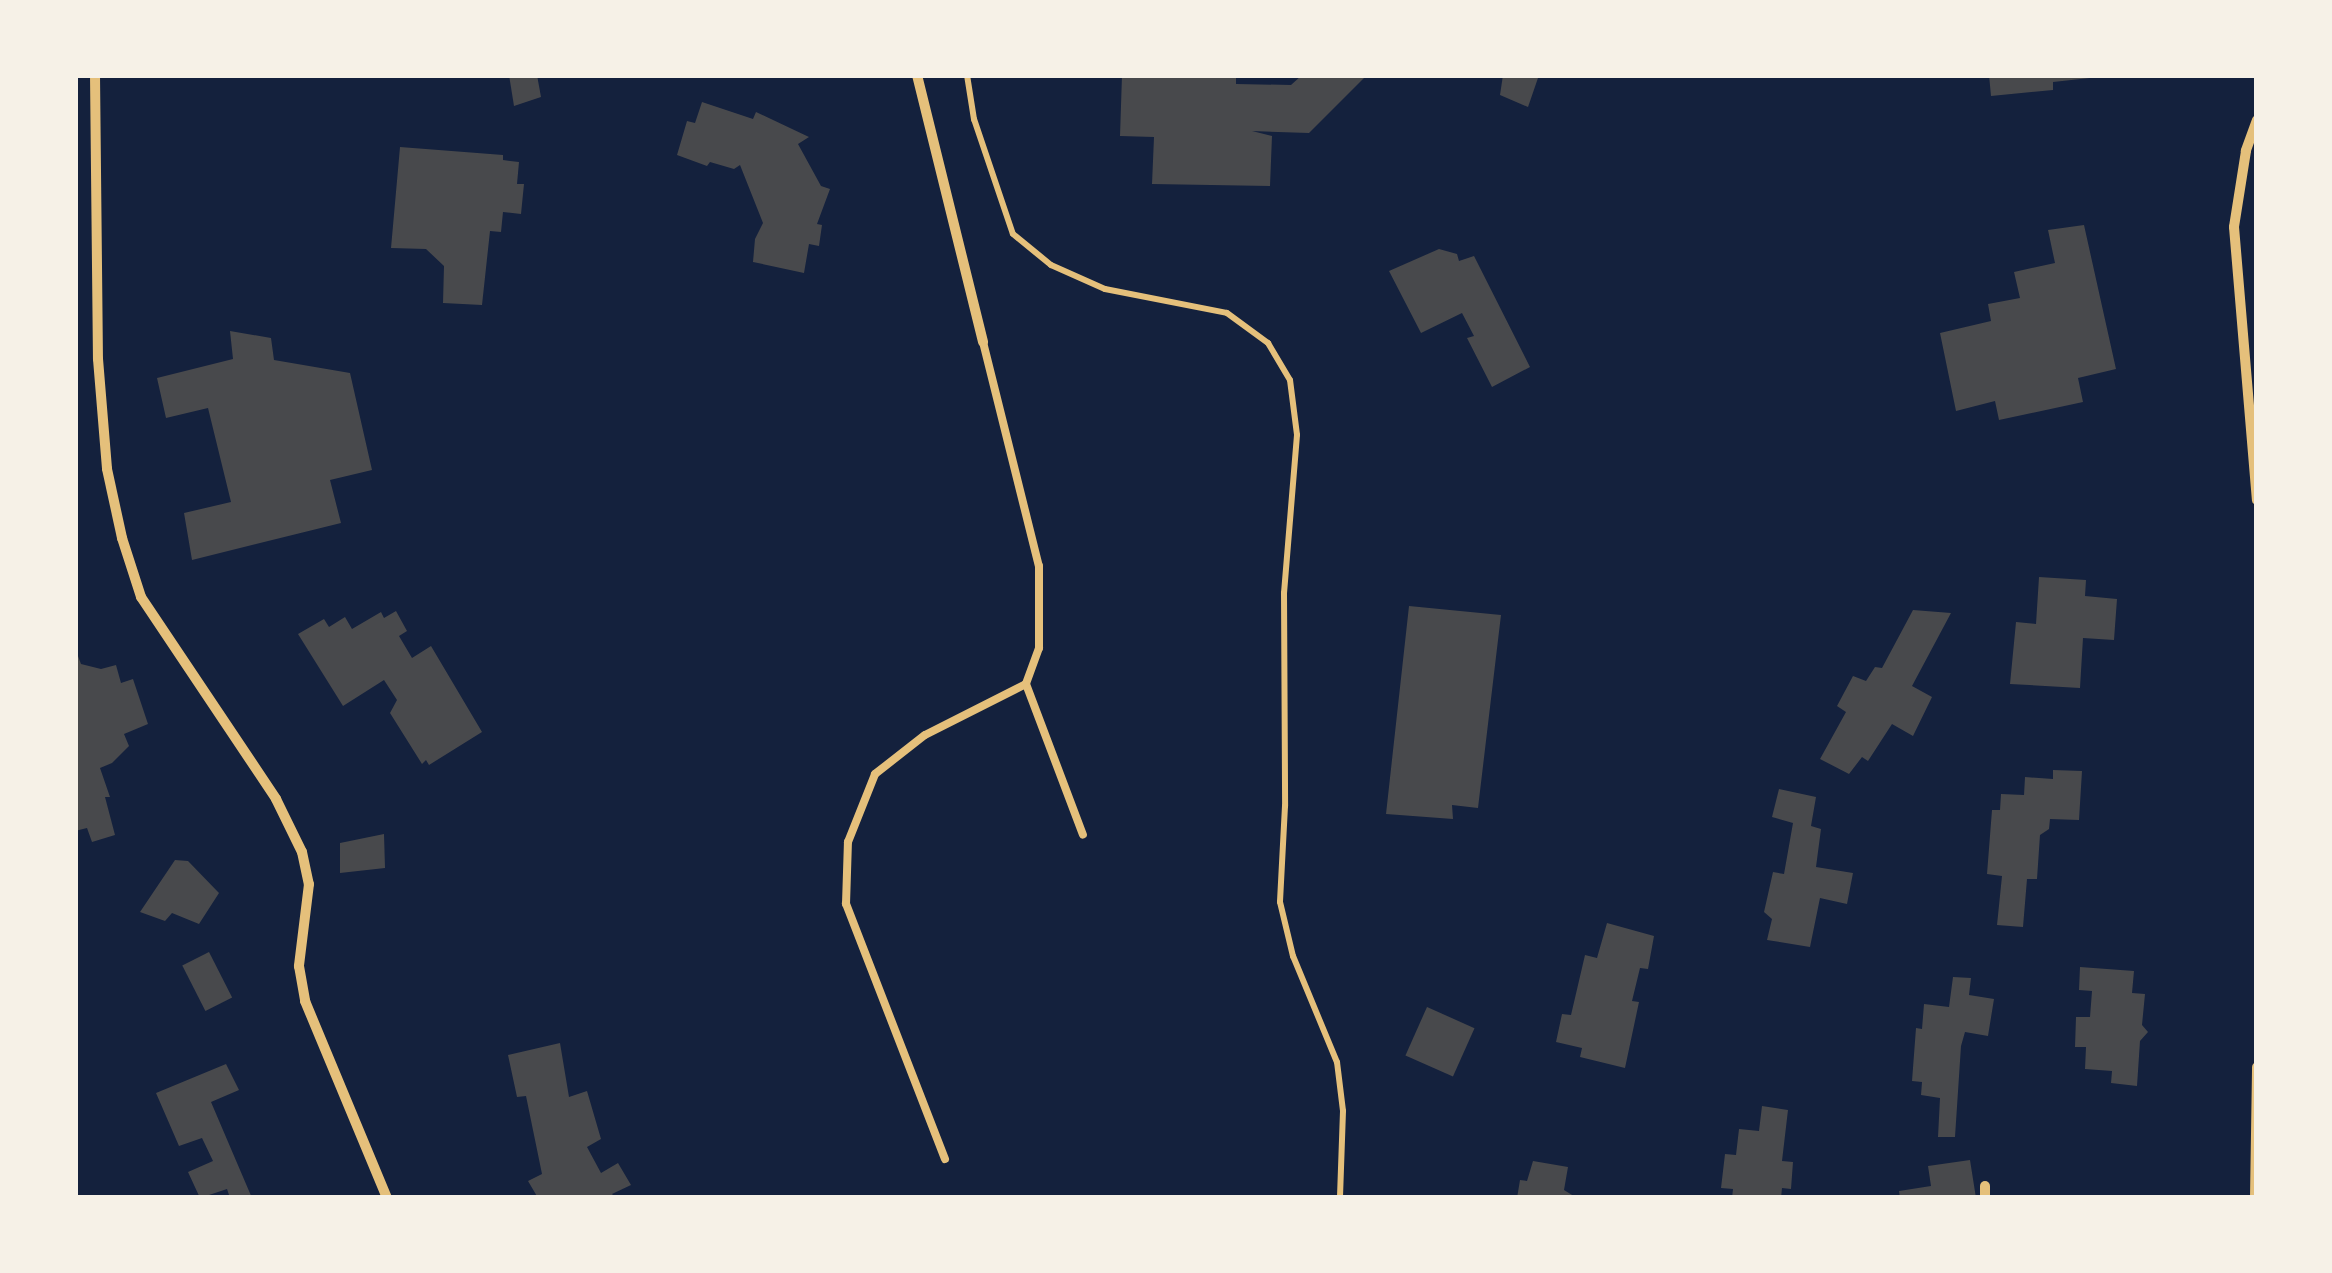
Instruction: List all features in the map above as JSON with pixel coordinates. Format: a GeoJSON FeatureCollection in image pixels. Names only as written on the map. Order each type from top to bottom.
{"type":"FeatureCollection","features":[{"type":"Feature","properties":{"kind":"street"},"geometry":{"type":"LineString","coordinates":[[94,75],[98,359],[107,469],[122,538],[141,597],[276,799],[302,852],[309,884],[299,966],[305,1002],[387,1198]]}},
{"type":"Feature","properties":{"kind":"street"},"geometry":{"type":"LineString","coordinates":[[917,75],[983,342]]}},
{"type":"Feature","properties":{"kind":"street"},"geometry":{"type":"LineString","coordinates":[[2257,120],[2246,151],[2234,227],[2257,500]]}},
{"type":"Feature","properties":{"kind":"street"},"geometry":{"type":"LineString","coordinates":[[2255,1198],[2257,1067]]}},
{"type":"Feature","properties":{"kind":"lane"},"geometry":{"type":"LineString","coordinates":[[983,342],[1040,566],[1039,648],[1026,684],[1083,835]]}},
{"type":"Feature","properties":{"kind":"lane"},"geometry":{"type":"LineString","coordinates":[[945,1159],[846,904],[848,842],[874,774],[926,735],[1026,684]]}},
{"type":"Feature","properties":{"kind":"path"},"geometry":{"type":"LineString","coordinates":[[967,75],[974,119],[1013,234],[1050,265],[1105,289],[1227,314],[1268,343],[1290,380],[1297,436],[1284,592],[1286,753],[1280,902],[1293,956],[1337,1062],[1343,1111],[1340,1198]]}},
{"type":"Feature","properties":{"kind":"building"},"geometry":{"type":"Polygon","coordinates":[[[509,75],[537,75],[541,97],[514,106],[509,75]]]}},
{"type":"Feature","properties":{"kind":"building"},"geometry":{"type":"Polygon","coordinates":[[[1122,75],[1236,75],[1236,84],[1291,85],[1302,75],[1367,75],[1309,133],[1252,131],[1272,136],[1270,186],[1152,184],[1154,137],[1120,136],[1122,75]]]}},
{"type":"Feature","properties":{"kind":"building"},"geometry":{"type":"Polygon","coordinates":[[[1503,75],[1539,75],[1528,107],[1500,95],[1503,75]]]}},
{"type":"Feature","properties":{"kind":"building"},"geometry":{"type":"Polygon","coordinates":[[[1989,75],[2090,78],[2053,82],[2053,90],[1991,96],[1989,75]]]}},
{"type":"Feature","properties":{"kind":"building"},"geometry":{"type":"Polygon","coordinates":[[[702,102],[753,119],[756,112],[809,137],[798,144],[821,186],[830,189],[817,224],[822,225],[819,246],[809,244],[804,273],[753,262],[755,239],[763,223],[740,165],[734,169],[710,162],[707,166],[677,155],[687,121],[695,123],[702,102]]]}},
{"type":"Feature","properties":{"kind":"building"},"geometry":{"type":"Polygon","coordinates":[[[400,147],[503,155],[503,160],[519,162],[517,184],[524,184],[521,214],[503,212],[501,232],[490,231],[482,305],[443,303],[444,266],[426,249],[391,248],[400,147]]]}},
{"type":"Feature","properties":{"kind":"building"},"geometry":{"type":"Polygon","coordinates":[[[2084,225],[2116,369],[2078,378],[2083,402],[1999,420],[1995,401],[1956,411],[1940,333],[1991,321],[1988,304],[2020,298],[2014,272],[2055,263],[2048,230],[2084,225]]]}},
{"type":"Feature","properties":{"kind":"building"},"geometry":{"type":"Polygon","coordinates":[[[1439,249],[1457,254],[1459,261],[1474,256],[1530,367],[1492,387],[1467,338],[1474,336],[1462,313],[1421,333],[1389,271],[1439,249]]]}},
{"type":"Feature","properties":{"kind":"building"},"geometry":{"type":"Polygon","coordinates":[[[230,331],[271,338],[274,360],[350,373],[372,470],[330,480],[341,523],[192,560],[184,513],[231,502],[208,408],[166,418],[157,378],[233,359],[230,331]]]}},
{"type":"Feature","properties":{"kind":"building"},"geometry":{"type":"Polygon","coordinates":[[[2039,577],[2086,580],[2085,596],[2117,599],[2114,640],[2083,638],[2080,688],[2010,684],[2016,622],[2036,624],[2039,577]]]}},
{"type":"Feature","properties":{"kind":"building"},"geometry":{"type":"Polygon","coordinates":[[[1409,606],[1501,615],[1478,808],[1452,805],[1453,819],[1386,814],[1409,606]]]}},
{"type":"Feature","properties":{"kind":"building"},"geometry":{"type":"Polygon","coordinates":[[[1913,610],[1951,613],[1912,686],[1932,697],[1913,736],[1892,724],[1868,761],[1862,757],[1849,774],[1820,759],[1846,712],[1837,706],[1853,676],[1866,681],[1875,667],[1882,668],[1913,610]]]}},
{"type":"Feature","properties":{"kind":"building"},"geometry":{"type":"Polygon","coordinates":[[[396,611],[407,631],[399,636],[412,658],[431,646],[482,732],[429,765],[426,760],[422,764],[390,713],[397,700],[384,680],[343,706],[298,634],[324,619],[329,627],[345,617],[352,629],[381,612],[384,618],[396,611]]]}},
{"type":"Feature","properties":{"kind":"building"},"geometry":{"type":"Polygon","coordinates":[[[75,648],[81,664],[101,669],[116,665],[121,683],[133,679],[148,724],[124,734],[129,746],[112,763],[100,768],[110,797],[105,797],[115,835],[92,842],[87,828],[75,831],[75,648]]]}},
{"type":"Feature","properties":{"kind":"building"},"geometry":{"type":"Polygon","coordinates":[[[2053,770],[2082,771],[2079,820],[2050,819],[2049,829],[2040,835],[2037,879],[2027,879],[2023,927],[1997,925],[2002,876],[1987,874],[1992,810],[2000,810],[2001,794],[2024,795],[2025,777],[2053,779],[2053,770]]]}},
{"type":"Feature","properties":{"kind":"building"},"geometry":{"type":"Polygon","coordinates":[[[1779,789],[1816,797],[1811,826],[1821,829],[1816,867],[1853,873],[1847,904],[1820,898],[1810,947],[1767,940],[1772,919],[1764,912],[1773,872],[1784,874],[1793,823],[1772,817],[1779,789]]]}},
{"type":"Feature","properties":{"kind":"building"},"geometry":{"type":"Polygon","coordinates":[[[384,834],[385,868],[340,873],[340,843],[384,834]]]}},
{"type":"Feature","properties":{"kind":"building"},"geometry":{"type":"Polygon","coordinates":[[[175,860],[188,861],[219,893],[199,924],[172,913],[165,921],[140,912],[175,860]]]}},
{"type":"Feature","properties":{"kind":"building"},"geometry":{"type":"Polygon","coordinates":[[[1607,923],[1654,936],[1648,969],[1640,968],[1632,1001],[1639,1002],[1625,1068],[1580,1057],[1582,1048],[1556,1042],[1562,1014],[1571,1015],[1585,955],[1597,958],[1607,923]]]}},
{"type":"Feature","properties":{"kind":"building"},"geometry":{"type":"Polygon","coordinates":[[[209,952],[232,997],[205,1011],[182,966],[209,952]]]}},
{"type":"Feature","properties":{"kind":"building"},"geometry":{"type":"Polygon","coordinates":[[[2080,967],[2134,971],[2132,993],[2145,994],[2142,1025],[2148,1032],[2140,1041],[2137,1086],[2111,1083],[2112,1071],[2085,1069],[2086,1047],[2075,1047],[2076,1017],[2090,1017],[2092,991],[2079,990],[2080,967]]]}},
{"type":"Feature","properties":{"kind":"building"},"geometry":{"type":"Polygon","coordinates":[[[1953,977],[1971,978],[1969,995],[1994,999],[1988,1036],[1965,1032],[1961,1046],[1955,1137],[1938,1137],[1940,1098],[1921,1095],[1922,1082],[1912,1081],[1916,1028],[1922,1029],[1924,1004],[1949,1007],[1953,977]]]}},
{"type":"Feature","properties":{"kind":"building"},"geometry":{"type":"Polygon","coordinates":[[[1427,1007],[1475,1028],[1453,1077],[1405,1055],[1427,1007]]]}},
{"type":"Feature","properties":{"kind":"building"},"geometry":{"type":"Polygon","coordinates":[[[560,1043],[569,1097],[587,1091],[601,1139],[587,1147],[601,1173],[618,1163],[631,1185],[612,1194],[616,1198],[538,1198],[528,1181],[542,1174],[526,1096],[517,1097],[508,1055],[560,1043]]]}},
{"type":"Feature","properties":{"kind":"building"},"geometry":{"type":"Polygon","coordinates":[[[226,1064],[239,1090],[211,1102],[252,1198],[230,1198],[227,1189],[200,1198],[188,1172],[213,1161],[202,1138],[179,1146],[156,1093],[226,1064]]]}},
{"type":"Feature","properties":{"kind":"building"},"geometry":{"type":"Polygon","coordinates":[[[1762,1106],[1788,1110],[1782,1161],[1793,1162],[1791,1189],[1782,1188],[1781,1198],[1732,1198],[1733,1189],[1721,1188],[1725,1154],[1736,1155],[1739,1129],[1759,1131],[1762,1106]]]}},
{"type":"Feature","properties":{"kind":"building"},"geometry":{"type":"Polygon","coordinates":[[[1970,1160],[1976,1198],[1900,1198],[1899,1191],[1931,1186],[1928,1166],[1970,1160]]]}},
{"type":"Feature","properties":{"kind":"building"},"geometry":{"type":"Polygon","coordinates":[[[1533,1161],[1568,1167],[1564,1190],[1577,1198],[1517,1198],[1520,1180],[1527,1181],[1533,1161]]]}}]}
